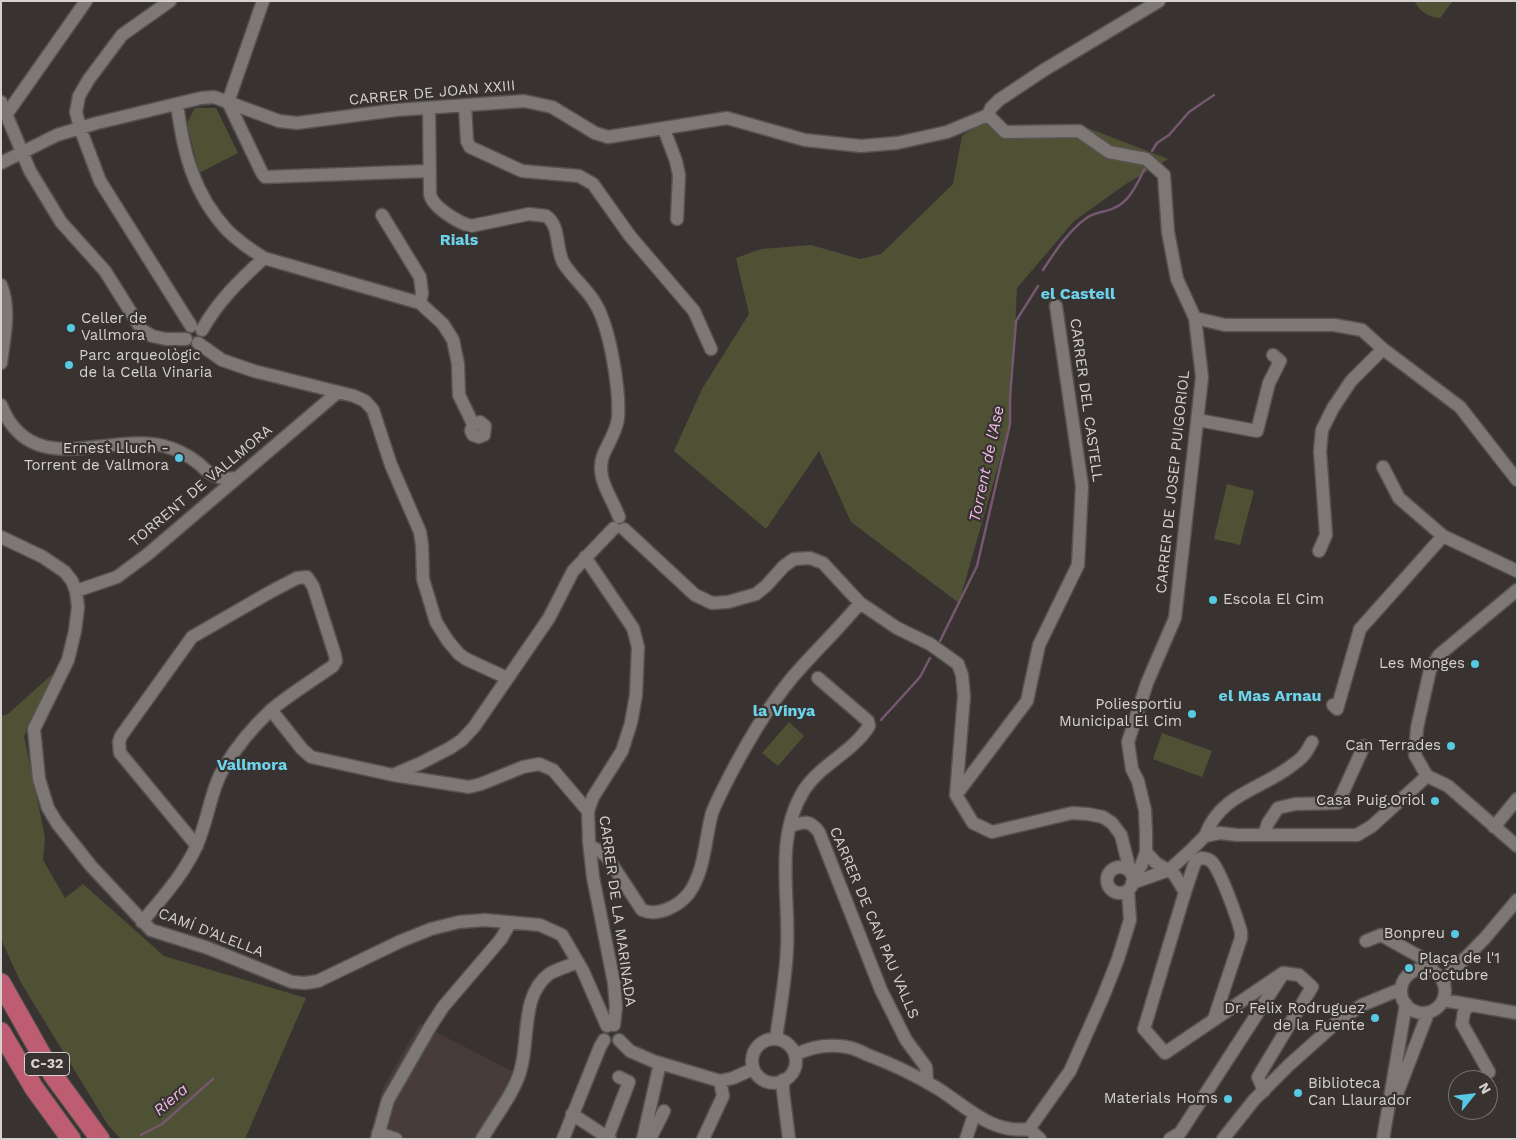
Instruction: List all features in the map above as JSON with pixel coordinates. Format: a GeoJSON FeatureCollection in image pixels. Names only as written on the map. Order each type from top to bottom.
{"type":"FeatureCollection","features":[{"type":"Feature","properties":{"kind":"highway","name":"C-32"},"geometry":{"type":"LineString","coordinates":[[1,983],[53,1075],[100,1139]]}},
{"type":"Feature","properties":{"kind":"highway","name":"C-32"},"geometry":{"type":"LineString","coordinates":[[1,1032],[34,1088],[71,1139]]}},
{"type":"Feature","properties":{"kind":"street"},"geometry":{"type":"LineString","coordinates":[[6,115],[86,1]]}},
{"type":"Feature","properties":{"kind":"street"},"geometry":{"type":"LineString","coordinates":[[170,1],[122,35],[89,79],[79,96],[76,112],[100,181],[197,328]]}},
{"type":"Feature","properties":{"kind":"street"},"geometry":{"type":"LineString","coordinates":[[263,1],[228,102],[265,177],[429,171]]}},
{"type":"Feature","properties":{"kind":"street"},"geometry":{"type":"LineString","coordinates":[[988,115],[998,100],[1159,1]]}},
{"type":"Feature","properties":{"kind":"street","name":"CARRER DE JOAN XXIII"},"geometry":{"type":"LineString","coordinates":[[1,163],[57,135],[177,104],[214,97],[279,121],[297,124],[396,110],[524,101],[540,104],[564,113],[595,133],[608,137],[727,118],[805,140],[861,146],[897,144],[947,132],[988,115]]}},
{"type":"Feature","properties":{"kind":"street"},"geometry":{"type":"LineString","coordinates":[[1,102],[30,171],[61,222],[104,271],[142,330],[152,336],[192,341]]}},
{"type":"Feature","properties":{"kind":"street"},"geometry":{"type":"LineString","coordinates":[[177,104],[184,149],[189,166],[216,217],[228,231],[242,244],[264,258],[420,303],[443,324],[453,340],[458,364],[459,394],[473,424]]}},
{"type":"Feature","properties":{"kind":"street"},"geometry":{"type":"LineString","coordinates":[[465,104],[467,141],[470,146],[522,171],[579,176],[593,184],[630,236],[694,312],[711,349]]}},
{"type":"Feature","properties":{"kind":"street"},"geometry":{"type":"LineString","coordinates":[[429,108],[429,171],[432,201],[447,213],[468,225],[474,226],[530,214],[539,214],[551,219],[555,228],[560,256],[564,264],[596,304],[602,317],[616,380],[618,420],[603,455],[600,469],[603,483],[619,525],[695,595],[712,603],[728,602],[756,594],[784,566],[794,559],[810,558],[823,563],[860,603],[897,628],[936,648],[958,664],[962,675],[964,696],[956,795],[973,823],[992,832],[1059,816],[1088,814],[1103,817],[1112,823],[1121,835],[1125,851],[1130,920],[1118,959],[1070,1071],[1029,1129],[1015,1131],[993,1124],[974,1115],[927,1082],[898,1066],[848,1047],[813,1048],[795,1055]]}},
{"type":"Feature","properties":{"kind":"street","name":"CARRER DE JOSEP PUIGORIOL"},"geometry":{"type":"LineString","coordinates":[[988,115],[1005,132],[1079,131],[1109,152],[1146,159],[1164,175],[1168,232],[1177,280],[1195,318],[1202,377],[1175,618],[1147,683],[1128,742],[1132,769],[1138,781],[1145,810],[1144,857]]}},
{"type":"Feature","properties":{"kind":"street"},"geometry":{"type":"LineString","coordinates":[[664,129],[676,161],[679,176],[678,219]]}},
{"type":"Feature","properties":{"kind":"street"},"geometry":{"type":"LineString","coordinates":[[382,216],[420,277],[422,293],[420,303]]}},
{"type":"Feature","properties":{"kind":"street"},"geometry":{"type":"LineString","coordinates":[[264,258],[232,288],[197,328],[186,331],[192,341],[222,360],[254,371],[362,399],[368,404],[373,410],[391,465],[420,532],[422,570],[425,588],[434,616],[452,648],[466,659],[507,678]]}},
{"type":"Feature","properties":{"kind":"street"},"geometry":{"type":"LineString","coordinates":[[1,285],[6,306],[1,363]]}},
{"type":"Feature","properties":{"kind":"street","name":"CARRER DEL CASTELL"},"geometry":{"type":"LineString","coordinates":[[956,795],[1027,702],[1039,644],[1078,564],[1082,486],[1056,306]]}},
{"type":"Feature","properties":{"kind":"street"},"geometry":{"type":"LineString","coordinates":[[1195,318],[1225,325],[1334,325],[1362,330],[1383,349],[1460,407],[1517,480]]}},
{"type":"Feature","properties":{"kind":"street"},"geometry":{"type":"LineString","coordinates":[[1320,551],[1326,535],[1320,450],[1322,430],[1350,381],[1383,349]]}},
{"type":"Feature","properties":{"kind":"street"},"geometry":{"type":"LineString","coordinates":[[1198,420],[1257,431],[1269,383],[1280,361],[1273,355]]}},
{"type":"Feature","properties":{"kind":"street","name":"TORRENT DE VALLMORA"},"geometry":{"type":"LineString","coordinates":[[76,591],[117,577],[148,554],[338,392]]}},
{"type":"Feature","properties":{"kind":"street"},"geometry":{"type":"LineString","coordinates":[[1,406],[6,418],[18,433],[40,446],[52,449],[65,449],[134,443],[165,446],[183,453],[210,474],[226,479],[236,478]]}},
{"type":"Feature","properties":{"kind":"street"},"geometry":{"type":"LineString","coordinates":[[1383,467],[1399,498],[1443,536],[1517,571]]}},
{"type":"Feature","properties":{"kind":"street"},"geometry":{"type":"LineString","coordinates":[[210,474],[215,496]]}},
{"type":"Feature","properties":{"kind":"street"},"geometry":{"type":"LineString","coordinates":[[393,775],[450,748],[462,740],[474,727],[549,618],[573,571],[619,525]]}},
{"type":"Feature","properties":{"kind":"street"},"geometry":{"type":"LineString","coordinates":[[1333,705],[1337,709],[1360,629],[1443,536]]}},
{"type":"Feature","properties":{"kind":"street","name":"CAMÍ D'ALELLA"},"geometry":{"type":"LineString","coordinates":[[1,537],[43,557],[66,572],[76,591],[78,607],[75,631],[68,660],[34,729],[39,779],[48,808],[58,824],[86,859],[151,930],[208,948],[292,982],[305,983],[318,981],[401,940],[431,929],[459,922],[484,920],[540,925],[562,935],[611,1025]]}},
{"type":"Feature","properties":{"kind":"street"},"geometry":{"type":"LineString","coordinates":[[585,558],[633,628],[638,647],[636,695],[631,723],[622,751],[594,797],[588,811]]}},
{"type":"Feature","properties":{"kind":"street"},"geometry":{"type":"LineString","coordinates":[[142,922],[179,878],[197,846],[207,820],[215,786],[224,767],[240,745],[271,710],[333,666],[336,661],[313,586],[307,577],[297,578],[272,591],[192,637],[121,736],[119,742],[120,754],[197,846]]}},
{"type":"Feature","properties":{"kind":"street"},"geometry":{"type":"LineString","coordinates":[[1517,590],[1439,655],[1430,670],[1417,728],[1415,755],[1427,776],[1448,786],[1517,846]]}},
{"type":"Feature","properties":{"kind":"street"},"geometry":{"type":"LineString","coordinates":[[590,846],[608,857],[642,910],[648,913],[666,910],[688,894],[697,880],[713,811],[757,727],[790,680],[860,603]]}},
{"type":"Feature","properties":{"kind":"street"},"geometry":{"type":"LineString","coordinates":[[776,1039],[787,950],[788,930],[784,881],[785,857],[790,826],[805,789],[831,762],[862,736],[869,726],[868,721],[818,678]]}},
{"type":"Feature","properties":{"kind":"street","name":"CARRER DE LA MARINADA"},"geometry":{"type":"LineString","coordinates":[[271,710],[302,749],[311,757],[393,775],[469,787],[522,767],[539,764],[553,770],[588,811],[594,877],[614,983],[616,1007],[611,1025]]}},
{"type":"Feature","properties":{"kind":"street"},"geometry":{"type":"LineString","coordinates":[[1125,851],[1116,867],[1108,872],[1106,881],[1110,889],[1169,870],[1204,836],[1211,820],[1223,808],[1240,794],[1280,774],[1303,757],[1312,742]]}},
{"type":"Feature","properties":{"kind":"street"},"geometry":{"type":"LineString","coordinates":[[1264,835],[1268,823],[1278,808],[1295,804],[1338,802],[1364,746]]}},
{"type":"Feature","properties":{"kind":"street"},"geometry":{"type":"LineString","coordinates":[[1204,836],[1220,833],[1357,835],[1372,826],[1427,776]]}},
{"type":"Feature","properties":{"kind":"street"},"geometry":{"type":"LineString","coordinates":[[1494,827],[1517,799]]}},
{"type":"Feature","properties":{"kind":"street","name":"CARRER DE CAN PAU VALLS"},"geometry":{"type":"LineString","coordinates":[[790,826],[804,822],[809,823],[814,825],[819,832],[881,990],[906,1040],[926,1068],[927,1082]]}},
{"type":"Feature","properties":{"kind":"street"},"geometry":{"type":"LineString","coordinates":[[1125,851],[1144,857],[1169,870],[1180,882],[1185,892]]}},
{"type":"Feature","properties":{"kind":"street"},"geometry":{"type":"LineString","coordinates":[[1128,883],[1141,866],[1144,857]]}},
{"type":"Feature","properties":{"kind":"street"},"geometry":{"type":"LineString","coordinates":[[1214,1019],[1241,938],[1241,932],[1220,873],[1212,862],[1201,858],[1195,862],[1144,1029],[1165,1053],[1284,973],[1299,975],[1312,986],[1258,1077],[1264,1091]]}},
{"type":"Feature","properties":{"kind":"street"},"geometry":{"type":"LineString","coordinates":[[1116,867],[1123,867],[1128,883]]}},
{"type":"Feature","properties":{"kind":"street"},"geometry":{"type":"LineString","coordinates":[[1443,981],[1515,904]]}},
{"type":"Feature","properties":{"kind":"street"},"geometry":{"type":"LineString","coordinates":[[396,1139],[378,1136],[388,1100],[430,1027],[444,1007],[501,939],[510,923]]}},
{"type":"Feature","properties":{"kind":"street"},"geometry":{"type":"LineString","coordinates":[[1366,940],[1381,935],[1431,963],[1432,971]]}},
{"type":"Feature","properties":{"kind":"street"},"geometry":{"type":"LineString","coordinates":[[482,1139],[511,1091],[520,1071],[528,1013],[535,990],[541,981],[552,973],[578,962]]}},
{"type":"Feature","properties":{"kind":"street"},"geometry":{"type":"LineString","coordinates":[[1384,1133],[1406,1004],[1401,989],[1404,980],[1418,970],[1432,971],[1443,981],[1445,990],[1443,1000],[1437,1008],[1428,1013],[1415,1012],[1406,1004]]}},
{"type":"Feature","properties":{"kind":"street"},"geometry":{"type":"LineString","coordinates":[[1170,1139],[1180,1133],[1284,973]]}},
{"type":"Feature","properties":{"kind":"street"},"geometry":{"type":"LineString","coordinates":[[1223,1139],[1264,1091],[1336,1022],[1362,1005],[1401,989]]}},
{"type":"Feature","properties":{"kind":"street"},"geometry":{"type":"LineString","coordinates":[[1443,1000],[1517,1013]]}},
{"type":"Feature","properties":{"kind":"street"},"geometry":{"type":"LineString","coordinates":[[1470,1005],[1464,1012],[1462,1024],[1488,1070]]}},
{"type":"Feature","properties":{"kind":"street"},"geometry":{"type":"LineString","coordinates":[[1384,1133],[1428,1013]]}},
{"type":"Feature","properties":{"kind":"street"},"geometry":{"type":"LineString","coordinates":[[563,1139],[604,1040],[602,1033],[611,1025],[621,1031],[618,1040],[611,1043],[604,1040]]}},
{"type":"Feature","properties":{"kind":"street"},"geometry":{"type":"LineString","coordinates":[[776,1039],[788,1044],[795,1055],[794,1070],[784,1080],[778,1082],[765,1081],[760,1078],[753,1068],[752,1059],[757,1046],[762,1042],[776,1039]]}},
{"type":"Feature","properties":{"kind":"street"},"geometry":{"type":"LineString","coordinates":[[618,1040],[630,1051],[660,1063],[720,1081],[733,1078],[753,1068]]}},
{"type":"Feature","properties":{"kind":"street"},"geometry":{"type":"LineString","coordinates":[[650,1139],[657,1115],[660,1063]]}},
{"type":"Feature","properties":{"kind":"street"},"geometry":{"type":"LineString","coordinates":[[572,1114],[608,1138],[629,1082],[619,1077]]}},
{"type":"Feature","properties":{"kind":"street"},"geometry":{"type":"LineString","coordinates":[[784,1080],[783,1091],[789,1139]]}},
{"type":"Feature","properties":{"kind":"street"},"geometry":{"type":"LineString","coordinates":[[703,1139],[723,1096],[720,1081]]}},
{"type":"Feature","properties":{"kind":"street"},"geometry":{"type":"LineString","coordinates":[[643,1139],[657,1115]]}},
{"type":"Feature","properties":{"kind":"street"},"geometry":{"type":"LineString","coordinates":[[966,1139],[974,1115]]}},
{"type":"Feature","properties":{"kind":"street"},"geometry":{"type":"LineString","coordinates":[[1029,1129],[1040,1139]]}},
{"type":"Feature","properties":{"kind":"shaded area"},"geometry":{"type":"Polygon","coordinates":[[[420,1024],[512,1071],[505,1093],[475,1139],[369,1139],[383,1087],[420,1024]]]}},
{"type":"Feature","properties":{"kind":"green space"},"geometry":{"type":"Polygon","coordinates":[[[1414,1],[1453,1],[1440,18],[1425,13],[1414,1]]]}},
{"type":"Feature","properties":{"kind":"green space"},"geometry":{"type":"Polygon","coordinates":[[[195,108],[216,108],[238,153],[199,173],[187,123],[195,108]]]}},
{"type":"Feature","properties":{"kind":"green space"},"geometry":{"type":"Polygon","coordinates":[[[984,121],[1001,136],[1080,125],[1168,159],[1126,184],[1074,221],[1017,288],[1010,424],[959,603],[851,522],[819,451],[766,529],[674,451],[702,389],[749,314],[736,258],[761,249],[811,245],[860,259],[881,254],[953,184],[962,136],[984,121]]]}},
{"type":"Feature","properties":{"kind":"green space"},"geometry":{"type":"Polygon","coordinates":[[[1227,484],[1254,491],[1240,545],[1214,539],[1227,484]]]}},
{"type":"Feature","properties":{"kind":"green space"},"geometry":{"type":"Polygon","coordinates":[[[57,670],[24,736],[45,837],[43,860],[65,898],[83,884],[164,956],[306,998],[245,1139],[121,1139],[108,1125],[20,981],[1,939],[1,716],[8,714],[57,670]]]}},
{"type":"Feature","properties":{"kind":"green space"},"geometry":{"type":"Polygon","coordinates":[[[789,722],[804,736],[778,766],[762,753],[789,722]]]}},
{"type":"Feature","properties":{"kind":"green space"},"geometry":{"type":"Polygon","coordinates":[[[1162,733],[1212,751],[1202,777],[1153,759],[1162,733]]]}},
{"type":"Feature","properties":{"kind":"waterway","name":"Torrent de l'Ase"},"geometry":{"type":"LineString","coordinates":[[1152,151],[1157,143],[1169,135],[1189,112],[1214,95]]}},
{"type":"Feature","properties":{"kind":"waterway","name":"Torrent de l'Ase"},"geometry":{"type":"LineString","coordinates":[[1043,270],[1063,241],[1081,222],[1091,215],[1114,208],[1125,201],[1146,166]]}},
{"type":"Feature","properties":{"kind":"waterway","name":"Torrent de l'Ase"},"geometry":{"type":"LineString","coordinates":[[939,643],[977,566],[1010,424],[1010,397],[1016,321],[1038,286]]}},
{"type":"Feature","properties":{"kind":"waterway","name":"Torrent de l'Ase"},"geometry":{"type":"LineString","coordinates":[[881,720],[920,677],[930,658]]}},
{"type":"Feature","properties":{"kind":"waterway","name":"Riera"},"geometry":{"type":"LineString","coordinates":[[141,1135],[162,1124],[213,1079]]}},
{"type":"Feature","properties":{"kind":"place","name":"Celler de Vallmora"},"geometry":{"type":"Point","coordinates":[71,328]}},
{"type":"Feature","properties":{"kind":"place","name":"Parc arqueològic de la Cella Vinaria"},"geometry":{"type":"Point","coordinates":[69,365]}},
{"type":"Feature","properties":{"kind":"place","name":"Ernest Lluch - Torrent de Vallmora"},"geometry":{"type":"Point","coordinates":[179,458]}},
{"type":"Feature","properties":{"kind":"place","name":"Escola El Cim"},"geometry":{"type":"Point","coordinates":[1213,600]}},
{"type":"Feature","properties":{"kind":"place","name":"Les Monges"},"geometry":{"type":"Point","coordinates":[1475,664]}},
{"type":"Feature","properties":{"kind":"place","name":"Poliesportiu Municipal El Cim"},"geometry":{"type":"Point","coordinates":[1192,714]}},
{"type":"Feature","properties":{"kind":"place","name":"Can Terrades"},"geometry":{"type":"Point","coordinates":[1451,746]}},
{"type":"Feature","properties":{"kind":"place","name":"Casa Puig.Oriol"},"geometry":{"type":"Point","coordinates":[1435,801]}},
{"type":"Feature","properties":{"kind":"place","name":"Bonpreu"},"geometry":{"type":"Point","coordinates":[1455,934]}},
{"type":"Feature","properties":{"kind":"place","name":"Plaça de l'1 d'octubre"},"geometry":{"type":"Point","coordinates":[1409,968]}},
{"type":"Feature","properties":{"kind":"place","name":"Dr. Felix Rodruguez de la Fuente"},"geometry":{"type":"Point","coordinates":[1375,1018]}},
{"type":"Feature","properties":{"kind":"place","name":"Biblioteca Can Llaurador"},"geometry":{"type":"Point","coordinates":[1298,1093]}},
{"type":"Feature","properties":{"kind":"place","name":"Materials Homs"},"geometry":{"type":"Point","coordinates":[1228,1099]}},
{"type":"Feature","properties":{"kind":"district","name":"Rials"},"geometry":{"type":"Point","coordinates":[459,240]}},
{"type":"Feature","properties":{"kind":"district","name":"el Castell"},"geometry":{"type":"Point","coordinates":[1078,294]}},
{"type":"Feature","properties":{"kind":"district","name":"el Mas Arnau"},"geometry":{"type":"Point","coordinates":[1270,696]}},
{"type":"Feature","properties":{"kind":"district","name":"la Vinya"},"geometry":{"type":"Point","coordinates":[784,711]}},
{"type":"Feature","properties":{"kind":"district","name":"Vallmora"},"geometry":{"type":"Point","coordinates":[252,765]}}]}
